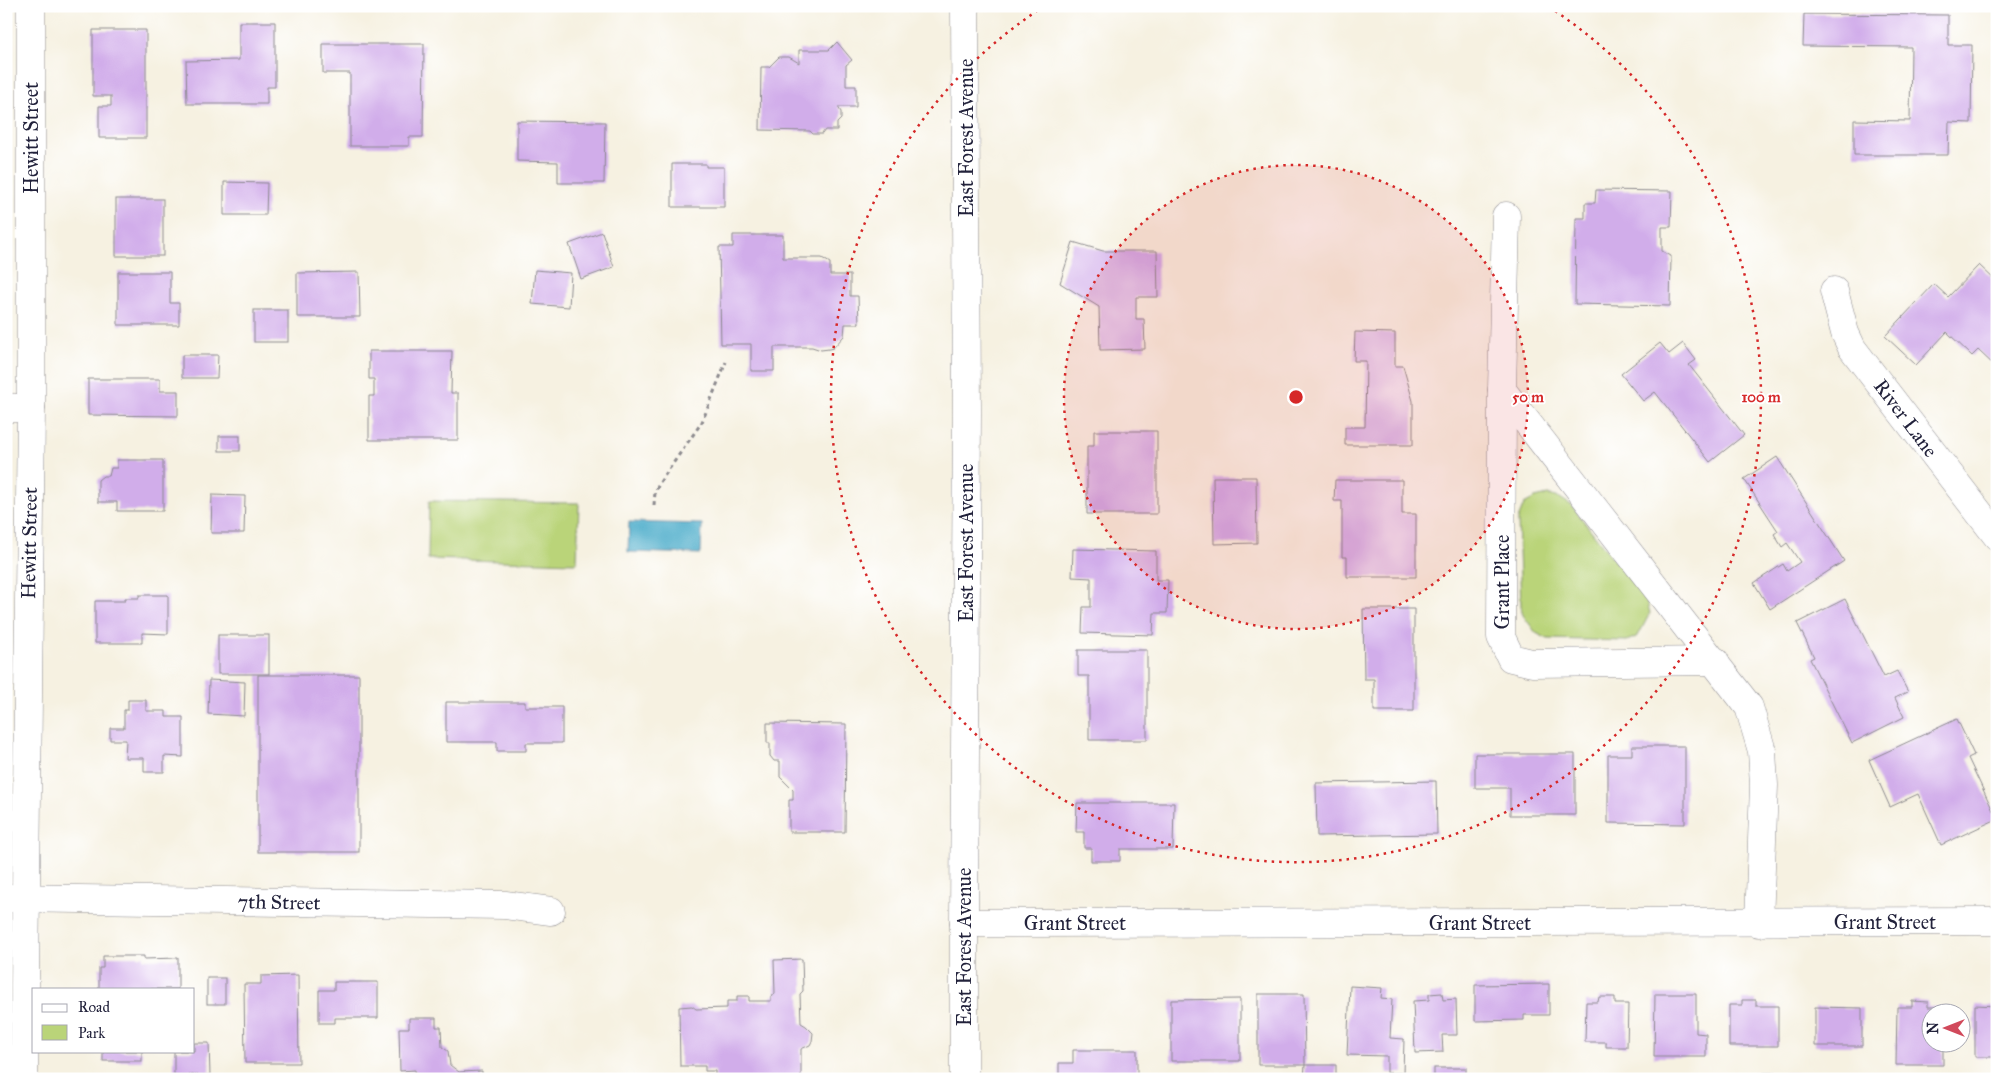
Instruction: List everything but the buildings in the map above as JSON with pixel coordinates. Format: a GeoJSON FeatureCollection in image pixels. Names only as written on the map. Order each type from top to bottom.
{"type":"FeatureCollection","features":[{"type":"Feature","properties":{"kind":"street","name":"Hewitt Street"},"geometry":{"type":"LineString","coordinates":[[24,1079],[16,898],[18,408],[31,6]]}},
{"type":"Feature","properties":{"kind":"street","name":"East Forest Avenue"},"geometry":{"type":"LineString","coordinates":[[964,1079],[967,422],[965,6]]}},
{"type":"Feature","properties":{"kind":"street","name":"Grant Place"},"geometry":{"type":"LineString","coordinates":[[1506,216],[1502,390],[1501,637],[1511,658],[1532,663],[1715,661]]}},
{"type":"Feature","properties":{"kind":"street","name":"River Lane"},"geometry":{"type":"LineString","coordinates":[[1834,291],[1845,333],[1852,348],[1997,536]]}},
{"type":"Feature","properties":{"kind":"street"},"geometry":{"type":"LineString","coordinates":[[1502,390],[1749,707],[1762,751],[1764,785],[1758,923]]}},
{"type":"Feature","properties":{"kind":"street","name":"7th Street"},"geometry":{"type":"LineString","coordinates":[[16,898],[496,905],[551,911]]}},
{"type":"Feature","properties":{"kind":"street","name":"Grant Street"},"geometry":{"type":"LineString","coordinates":[[964,923],[1758,923],[1997,921]]}},
{"type":"Feature","properties":{"kind":"path"},"geometry":{"type":"LineString","coordinates":[[654,505],[655,492],[660,482],[702,422],[726,362]]}},
{"type":"Feature","properties":{"kind":"green space"},"geometry":{"type":"Polygon","coordinates":[[[1548,495],[1560,498],[1571,505],[1647,602],[1650,613],[1638,636],[1627,641],[1548,639],[1536,633],[1523,615],[1521,607],[1518,519],[1524,504],[1535,498],[1548,495]]]}},
{"type":"Feature","properties":{"kind":"green space"},"geometry":{"type":"Polygon","coordinates":[[[429,501],[579,503],[577,563],[428,559],[429,501]]]}},
{"type":"Feature","properties":{"kind":"water"},"geometry":{"type":"Polygon","coordinates":[[[629,522],[702,524],[701,554],[628,552],[629,522]]]}}]}
